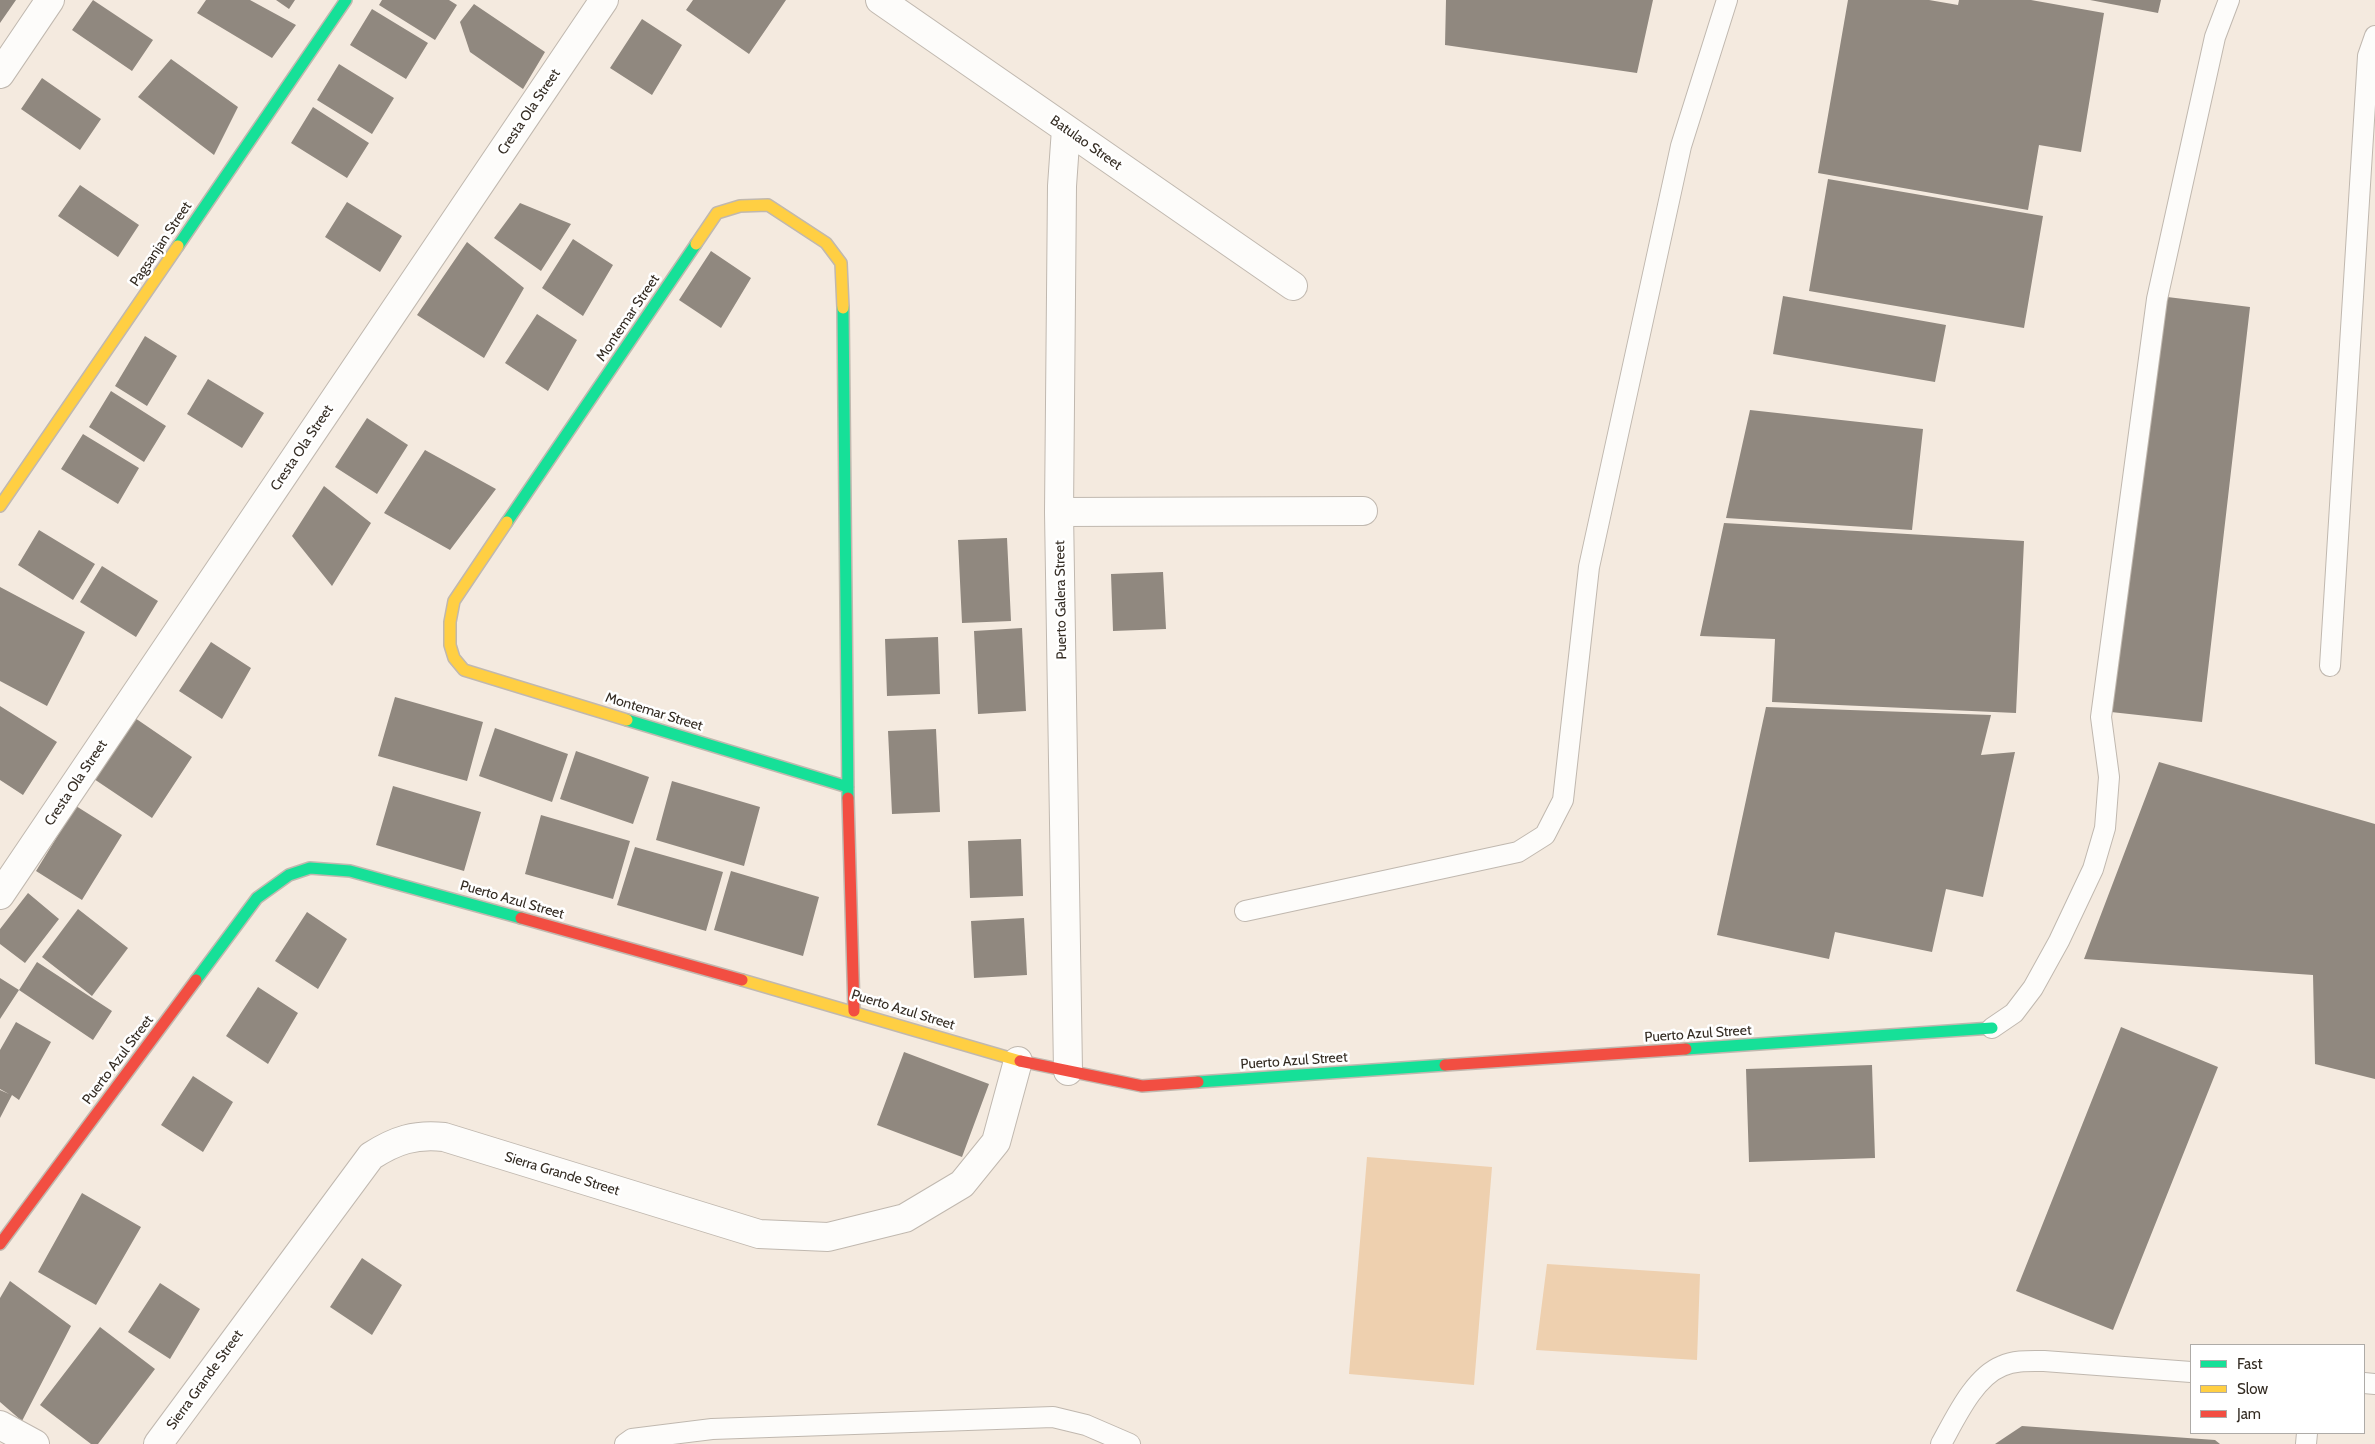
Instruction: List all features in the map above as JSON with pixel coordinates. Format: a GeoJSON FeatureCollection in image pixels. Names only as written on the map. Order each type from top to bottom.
{"type":"FeatureCollection","features":[{"type":"Feature","properties":{"kind":"street"},"geometry":{"type":"LineString","coordinates":[[0,74],[50,0]]}},
{"type":"Feature","properties":{"kind":"street","name":"Pagsanjan Street"},"geometry":{"type":"LineString","coordinates":[[0,506],[346,0]]}},
{"type":"Feature","properties":{"kind":"street","name":"Cresta Ola Street"},"geometry":{"type":"LineString","coordinates":[[0,894],[604,0]]}},
{"type":"Feature","properties":{"kind":"street","name":"Batulao Street"},"geometry":{"type":"LineString","coordinates":[[880,0],[1293,286]]}},
{"type":"Feature","properties":{"kind":"street","name":"Puerto Galera Street"},"geometry":{"type":"LineString","coordinates":[[1066,129],[1062,186],[1059,512],[1068,1071]]}},
{"type":"Feature","properties":{"kind":"street","name":"Montemar Street"},"geometry":{"type":"LineString","coordinates":[[848,787],[464,670],[453,657],[450,641],[449,621],[454,601],[716,213],[740,206],[768,205],[826,243],[841,263],[848,787],[854,1011]]}},
{"type":"Feature","properties":{"kind":"street"},"geometry":{"type":"LineString","coordinates":[[1059,512],[1362,512]]}},
{"type":"Feature","properties":{"kind":"street","name":"Puerto Azul Street"},"geometry":{"type":"LineString","coordinates":[[0,1244],[257,898],[276,880],[302,870],[326,866],[350,871],[854,1011],[1018,1061],[1142,1086],[1992,1028]]}},
{"type":"Feature","properties":{"kind":"street","name":"Sierra Grande Street"},"geometry":{"type":"LineString","coordinates":[[158,1444],[371,1156],[389,1144],[424,1135],[444,1137],[759,1234],[828,1237],[904,1218],[962,1184],[996,1142],[1018,1061]]}},
{"type":"Feature","properties":{"kind":"street"},"geometry":{"type":"LineString","coordinates":[[0,1425],[35,1444]]}},
{"type":"Feature","properties":{"kind":"lane"},"geometry":{"type":"LineString","coordinates":[[1245,912],[1518,852],[1545,835],[1563,800],[1589,567],[1681,146],[1728,0]]}},
{"type":"Feature","properties":{"kind":"lane"},"geometry":{"type":"LineString","coordinates":[[1992,1028],[2014,1014],[2033,988],[2059,941],[2093,869],[2105,828],[2109,777],[2101,716],[2157,299],[2215,37],[2229,0]]}},
{"type":"Feature","properties":{"kind":"lane"},"geometry":{"type":"LineString","coordinates":[[2330,666],[2368,56],[2375,36]]}},
{"type":"Feature","properties":{"kind":"lane"},"geometry":{"type":"LineString","coordinates":[[1941,1444],[1970,1394],[1985,1378],[2001,1366],[2021,1361],[2044,1361],[2190,1372]]}},
{"type":"Feature","properties":{"kind":"lane"},"geometry":{"type":"LineString","coordinates":[[625,1444],[632,1439],[713,1437],[1053,1417],[1086,1425],[1130,1444]]}},
{"type":"Feature","properties":{"kind":"shaded area"},"geometry":{"type":"Polygon","coordinates":[[[1367,1157],[1492,1167],[1474,1385],[1349,1374],[1367,1157]]]}},
{"type":"Feature","properties":{"kind":"shaded area"},"geometry":{"type":"Polygon","coordinates":[[[1547,1264],[1700,1274],[1697,1360],[1536,1350],[1547,1264]]]}},
{"type":"Feature","properties":{"kind":"building"},"geometry":{"type":"Polygon","coordinates":[[[0,0],[16,0],[0,23],[0,0]]]}},
{"type":"Feature","properties":{"kind":"building"},"geometry":{"type":"Polygon","coordinates":[[[93,0],[153,40],[132,71],[72,30],[93,0]]]}},
{"type":"Feature","properties":{"kind":"building"},"geometry":{"type":"Polygon","coordinates":[[[206,0],[250,0],[296,25],[272,58],[197,13],[206,0]]]}},
{"type":"Feature","properties":{"kind":"building"},"geometry":{"type":"Polygon","coordinates":[[[276,0],[295,0],[289,9],[276,0]]]}},
{"type":"Feature","properties":{"kind":"building"},"geometry":{"type":"Polygon","coordinates":[[[382,0],[449,0],[457,5],[435,40],[379,5],[382,0]]]}},
{"type":"Feature","properties":{"kind":"building"},"geometry":{"type":"Polygon","coordinates":[[[693,0],[786,0],[749,54],[686,10],[693,0]]]}},
{"type":"Feature","properties":{"kind":"building"},"geometry":{"type":"Polygon","coordinates":[[[1446,0],[1653,0],[1637,73],[1445,45],[1446,0]]]}},
{"type":"Feature","properties":{"kind":"building"},"geometry":{"type":"Polygon","coordinates":[[[1848,0],[1929,0],[1958,5],[1959,0],[2031,0],[2104,13],[2081,152],[2039,145],[2028,210],[1818,173],[1848,0]]]}},
{"type":"Feature","properties":{"kind":"building"},"geometry":{"type":"Polygon","coordinates":[[[2090,0],[2161,0],[2158,13],[2090,0]]]}},
{"type":"Feature","properties":{"kind":"building"},"geometry":{"type":"Polygon","coordinates":[[[474,4],[545,52],[523,89],[470,52],[460,22],[474,4]]]}},
{"type":"Feature","properties":{"kind":"building"},"geometry":{"type":"Polygon","coordinates":[[[372,9],[428,43],[406,79],[350,45],[372,9]]]}},
{"type":"Feature","properties":{"kind":"building"},"geometry":{"type":"Polygon","coordinates":[[[642,19],[682,45],[652,95],[610,68],[642,19]]]}},
{"type":"Feature","properties":{"kind":"building"},"geometry":{"type":"Polygon","coordinates":[[[171,59],[238,107],[214,155],[138,97],[171,59]]]}},
{"type":"Feature","properties":{"kind":"building"},"geometry":{"type":"Polygon","coordinates":[[[339,64],[394,98],[372,134],[317,100],[339,64]]]}},
{"type":"Feature","properties":{"kind":"building"},"geometry":{"type":"Polygon","coordinates":[[[42,78],[101,119],[80,150],[21,109],[42,78]]]}},
{"type":"Feature","properties":{"kind":"building"},"geometry":{"type":"Polygon","coordinates":[[[313,107],[369,143],[347,178],[291,143],[313,107]]]}},
{"type":"Feature","properties":{"kind":"building"},"geometry":{"type":"Polygon","coordinates":[[[1828,179],[2043,216],[2024,328],[1809,291],[1828,179]]]}},
{"type":"Feature","properties":{"kind":"building"},"geometry":{"type":"Polygon","coordinates":[[[80,185],[139,225],[118,257],[58,216],[80,185]]]}},
{"type":"Feature","properties":{"kind":"building"},"geometry":{"type":"Polygon","coordinates":[[[347,202],[402,236],[380,272],[325,237],[347,202]]]}},
{"type":"Feature","properties":{"kind":"building"},"geometry":{"type":"Polygon","coordinates":[[[520,203],[571,224],[541,271],[494,238],[520,203]]]}},
{"type":"Feature","properties":{"kind":"building"},"geometry":{"type":"Polygon","coordinates":[[[573,239],[613,265],[583,316],[542,288],[573,239]]]}},
{"type":"Feature","properties":{"kind":"building"},"geometry":{"type":"Polygon","coordinates":[[[467,242],[524,288],[484,358],[417,315],[467,242]]]}},
{"type":"Feature","properties":{"kind":"building"},"geometry":{"type":"Polygon","coordinates":[[[711,251],[751,278],[721,328],[679,300],[711,251]]]}},
{"type":"Feature","properties":{"kind":"building"},"geometry":{"type":"Polygon","coordinates":[[[1783,296],[1946,325],[1935,382],[1773,354],[1783,296]]]}},
{"type":"Feature","properties":{"kind":"building"},"geometry":{"type":"Polygon","coordinates":[[[2159,296],[2250,307],[2202,722],[2111,712],[2159,296]]]}},
{"type":"Feature","properties":{"kind":"building"},"geometry":{"type":"Polygon","coordinates":[[[537,314],[577,340],[548,391],[505,363],[537,314]]]}},
{"type":"Feature","properties":{"kind":"building"},"geometry":{"type":"Polygon","coordinates":[[[145,336],[177,356],[147,406],[115,386],[145,336]]]}},
{"type":"Feature","properties":{"kind":"building"},"geometry":{"type":"Polygon","coordinates":[[[208,379],[264,413],[242,448],[187,414],[208,379]]]}},
{"type":"Feature","properties":{"kind":"building"},"geometry":{"type":"Polygon","coordinates":[[[111,391],[166,426],[144,462],[89,427],[111,391]]]}},
{"type":"Feature","properties":{"kind":"building"},"geometry":{"type":"Polygon","coordinates":[[[1750,410],[1923,429],[1912,530],[1726,518],[1750,410]]]}},
{"type":"Feature","properties":{"kind":"building"},"geometry":{"type":"Polygon","coordinates":[[[367,418],[408,445],[377,494],[335,467],[367,418]]]}},
{"type":"Feature","properties":{"kind":"building"},"geometry":{"type":"Polygon","coordinates":[[[83,434],[139,468],[118,504],[61,469],[83,434]]]}},
{"type":"Feature","properties":{"kind":"building"},"geometry":{"type":"Polygon","coordinates":[[[425,450],[496,489],[450,550],[384,513],[425,450]]]}},
{"type":"Feature","properties":{"kind":"building"},"geometry":{"type":"Polygon","coordinates":[[[324,486],[371,523],[332,586],[292,536],[324,486]]]}},
{"type":"Feature","properties":{"kind":"building"},"geometry":{"type":"Polygon","coordinates":[[[1724,523],[2024,541],[2016,713],[1772,702],[1775,639],[1700,636],[1724,523]]]}},
{"type":"Feature","properties":{"kind":"building"},"geometry":{"type":"Polygon","coordinates":[[[39,530],[95,564],[73,600],[18,565],[39,530]]]}},
{"type":"Feature","properties":{"kind":"building"},"geometry":{"type":"Polygon","coordinates":[[[1007,538],[1011,621],[962,623],[958,540],[1007,538]]]}},
{"type":"Feature","properties":{"kind":"building"},"geometry":{"type":"Polygon","coordinates":[[[102,566],[158,601],[136,637],[80,602],[102,566]]]}},
{"type":"Feature","properties":{"kind":"building"},"geometry":{"type":"Polygon","coordinates":[[[1163,572],[1166,629],[1113,631],[1111,574],[1163,572]]]}},
{"type":"Feature","properties":{"kind":"building"},"geometry":{"type":"Polygon","coordinates":[[[0,587],[85,632],[47,706],[0,681],[0,587]]]}},
{"type":"Feature","properties":{"kind":"building"},"geometry":{"type":"Polygon","coordinates":[[[1022,628],[1026,711],[978,714],[974,631],[1022,628]]]}},
{"type":"Feature","properties":{"kind":"building"},"geometry":{"type":"Polygon","coordinates":[[[938,637],[940,694],[887,696],[885,639],[938,637]]]}},
{"type":"Feature","properties":{"kind":"building"},"geometry":{"type":"Polygon","coordinates":[[[211,642],[251,668],[222,719],[179,691],[211,642]]]}},
{"type":"Feature","properties":{"kind":"building"},"geometry":{"type":"Polygon","coordinates":[[[395,697],[483,722],[467,781],[378,756],[395,697]]]}},
{"type":"Feature","properties":{"kind":"building"},"geometry":{"type":"Polygon","coordinates":[[[0,706],[57,742],[23,795],[0,780],[0,706]]]}},
{"type":"Feature","properties":{"kind":"building"},"geometry":{"type":"Polygon","coordinates":[[[1766,707],[1991,715],[1981,755],[2015,752],[1983,897],[1946,889],[1932,952],[1835,932],[1829,959],[1717,935],[1766,707]]]}},
{"type":"Feature","properties":{"kind":"building"},"geometry":{"type":"Polygon","coordinates":[[[135,718],[192,757],[152,818],[94,779],[135,718]]]}},
{"type":"Feature","properties":{"kind":"building"},"geometry":{"type":"Polygon","coordinates":[[[495,728],[568,754],[552,802],[479,776],[495,728]]]}},
{"type":"Feature","properties":{"kind":"building"},"geometry":{"type":"Polygon","coordinates":[[[936,729],[940,812],[892,814],[888,731],[936,729]]]}},
{"type":"Feature","properties":{"kind":"building"},"geometry":{"type":"Polygon","coordinates":[[[576,751],[649,777],[633,824],[560,799],[576,751]]]}},
{"type":"Feature","properties":{"kind":"building"},"geometry":{"type":"Polygon","coordinates":[[[2159,762],[2375,824],[2375,1079],[2315,1064],[2313,975],[2084,959],[2159,762]]]}},
{"type":"Feature","properties":{"kind":"building"},"geometry":{"type":"Polygon","coordinates":[[[672,781],[760,807],[744,866],[656,840],[672,781]]]}},
{"type":"Feature","properties":{"kind":"building"},"geometry":{"type":"Polygon","coordinates":[[[393,786],[481,812],[464,871],[376,845],[393,786]]]}},
{"type":"Feature","properties":{"kind":"building"},"geometry":{"type":"Polygon","coordinates":[[[76,806],[122,835],[82,900],[36,871],[76,806]]]}},
{"type":"Feature","properties":{"kind":"building"},"geometry":{"type":"Polygon","coordinates":[[[541,815],[630,841],[613,899],[525,874],[541,815]]]}},
{"type":"Feature","properties":{"kind":"building"},"geometry":{"type":"Polygon","coordinates":[[[1021,839],[1023,896],[970,898],[968,841],[1021,839]]]}},
{"type":"Feature","properties":{"kind":"building"},"geometry":{"type":"Polygon","coordinates":[[[635,847],[723,872],[706,931],[617,905],[635,847]]]}},
{"type":"Feature","properties":{"kind":"building"},"geometry":{"type":"Polygon","coordinates":[[[731,871],[819,897],[803,956],[714,930],[731,871]]]}},
{"type":"Feature","properties":{"kind":"building"},"geometry":{"type":"Polygon","coordinates":[[[28,893],[59,919],[25,963],[0,944],[0,929],[28,893]]]}},
{"type":"Feature","properties":{"kind":"building"},"geometry":{"type":"Polygon","coordinates":[[[78,909],[128,948],[92,996],[42,957],[78,909]]]}},
{"type":"Feature","properties":{"kind":"building"},"geometry":{"type":"Polygon","coordinates":[[[307,912],[347,939],[318,989],[275,961],[307,912]]]}},
{"type":"Feature","properties":{"kind":"building"},"geometry":{"type":"Polygon","coordinates":[[[1024,918],[1027,975],[974,978],[971,921],[1024,918]]]}},
{"type":"Feature","properties":{"kind":"building"},"geometry":{"type":"Polygon","coordinates":[[[37,962],[112,1011],[93,1040],[19,990],[37,962]]]}},
{"type":"Feature","properties":{"kind":"building"},"geometry":{"type":"Polygon","coordinates":[[[0,978],[19,990],[0,1019],[0,978]]]}},
{"type":"Feature","properties":{"kind":"building"},"geometry":{"type":"Polygon","coordinates":[[[258,987],[298,1013],[268,1064],[226,1036],[258,987]]]}},
{"type":"Feature","properties":{"kind":"building"},"geometry":{"type":"Polygon","coordinates":[[[16,1022],[51,1042],[19,1100],[12,1095],[0,1118],[0,1090],[9,1094],[0,1089],[0,1050],[16,1022]]]}},
{"type":"Feature","properties":{"kind":"building"},"geometry":{"type":"Polygon","coordinates":[[[2121,1027],[2218,1067],[2113,1330],[2016,1291],[2121,1027]]]}},
{"type":"Feature","properties":{"kind":"building"},"geometry":{"type":"Polygon","coordinates":[[[904,1052],[989,1084],[962,1157],[877,1125],[904,1052]]]}},
{"type":"Feature","properties":{"kind":"building"},"geometry":{"type":"Polygon","coordinates":[[[1872,1065],[1875,1158],[1749,1162],[1746,1069],[1872,1065]]]}},
{"type":"Feature","properties":{"kind":"building"},"geometry":{"type":"Polygon","coordinates":[[[193,1076],[233,1102],[203,1152],[161,1125],[193,1076]]]}},
{"type":"Feature","properties":{"kind":"building"},"geometry":{"type":"Polygon","coordinates":[[[82,1193],[141,1227],[96,1305],[38,1272],[82,1193]]]}},
{"type":"Feature","properties":{"kind":"building"},"geometry":{"type":"Polygon","coordinates":[[[362,1258],[402,1285],[372,1335],[330,1307],[362,1258]]]}},
{"type":"Feature","properties":{"kind":"building"},"geometry":{"type":"Polygon","coordinates":[[[10,1281],[71,1326],[22,1421],[0,1402],[0,1298],[10,1281]]]}},
{"type":"Feature","properties":{"kind":"building"},"geometry":{"type":"Polygon","coordinates":[[[160,1283],[200,1309],[170,1359],[128,1332],[160,1283]]]}},
{"type":"Feature","properties":{"kind":"building"},"geometry":{"type":"Polygon","coordinates":[[[100,1327],[155,1369],[98,1444],[91,1444],[40,1405],[100,1327]]]}},
{"type":"Feature","properties":{"kind":"building"},"geometry":{"type":"Polygon","coordinates":[[[2022,1426],[2215,1440],[2220,1444],[1995,1444],[2022,1426]]]}},
{"type":"Feature","properties":{"kind":"traffic: fast"},"geometry":{"type":"LineString","coordinates":[[178,246],[346,0]]}},
{"type":"Feature","properties":{"kind":"traffic: fast"},"geometry":{"type":"LineString","coordinates":[[507,522],[696,244]]}},
{"type":"Feature","properties":{"kind":"traffic: fast"},"geometry":{"type":"LineString","coordinates":[[843,308],[848,798]]}},
{"type":"Feature","properties":{"kind":"traffic: fast"},"geometry":{"type":"LineString","coordinates":[[627,720],[848,787]]}},
{"type":"Feature","properties":{"kind":"traffic: fast"},"geometry":{"type":"LineString","coordinates":[[196,980],[257,898],[289,875],[310,868],[350,871],[521,918]]}},
{"type":"Feature","properties":{"kind":"traffic: fast"},"geometry":{"type":"LineString","coordinates":[[1686,1049],[1992,1028]]}},
{"type":"Feature","properties":{"kind":"traffic: fast"},"geometry":{"type":"LineString","coordinates":[[1198,1082],[1445,1065]]}},
{"type":"Feature","properties":{"kind":"traffic: slow"},"geometry":{"type":"LineString","coordinates":[[696,244],[717,213],[740,206],[768,205],[826,243],[841,263],[843,308]]}},
{"type":"Feature","properties":{"kind":"traffic: slow"},"geometry":{"type":"LineString","coordinates":[[0,506],[178,246]]}},
{"type":"Feature","properties":{"kind":"traffic: slow"},"geometry":{"type":"LineString","coordinates":[[507,522],[454,601],[450,622],[450,645],[454,658],[464,670],[627,720]]}},
{"type":"Feature","properties":{"kind":"traffic: slow"},"geometry":{"type":"LineString","coordinates":[[742,980],[1020,1061]]}},
{"type":"Feature","properties":{"kind":"traffic: jam"},"geometry":{"type":"LineString","coordinates":[[848,798],[854,1011]]}},
{"type":"Feature","properties":{"kind":"traffic: jam"},"geometry":{"type":"LineString","coordinates":[[521,918],[742,980]]}},
{"type":"Feature","properties":{"kind":"traffic: jam"},"geometry":{"type":"LineString","coordinates":[[0,1244],[196,980]]}},
{"type":"Feature","properties":{"kind":"traffic: jam"},"geometry":{"type":"LineString","coordinates":[[1445,1065],[1686,1049]]}},
{"type":"Feature","properties":{"kind":"traffic: jam"},"geometry":{"type":"LineString","coordinates":[[1020,1061],[1142,1086],[1198,1082]]}}]}
